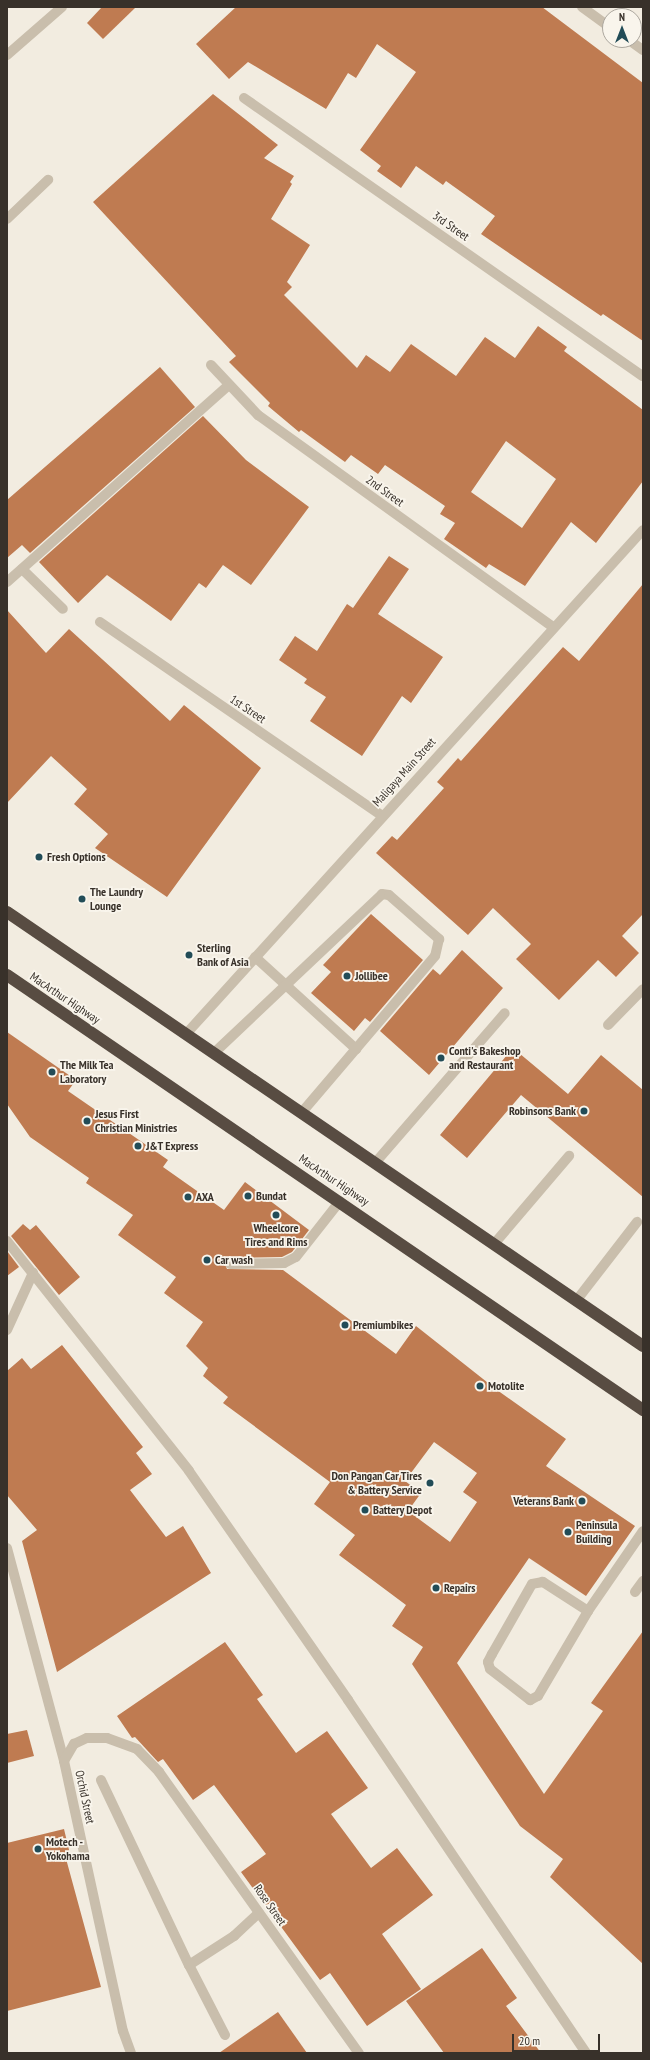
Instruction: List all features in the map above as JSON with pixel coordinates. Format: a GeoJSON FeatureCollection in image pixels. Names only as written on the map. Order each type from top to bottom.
{"type":"FeatureCollection","features":[{"type":"Feature","properties":{"kind":"highway"},"geometry":{"type":"LineString","coordinates":[[7,912],[643,1346]]}},
{"type":"Feature","properties":{"kind":"highway","name":"MacArthur Highway"},"geometry":{"type":"LineString","coordinates":[[7,975],[340,1201],[643,1410]]}},
{"type":"Feature","properties":{"kind":"street"},"geometry":{"type":"LineString","coordinates":[[7,55],[62,7]]}},
{"type":"Feature","properties":{"kind":"street"},"geometry":{"type":"LineString","coordinates":[[582,7],[602,21]]}},
{"type":"Feature","properties":{"kind":"street","name":"3rd Street"},"geometry":{"type":"LineString","coordinates":[[244,98],[643,376]]}},
{"type":"Feature","properties":{"kind":"street"},"geometry":{"type":"LineString","coordinates":[[7,219],[48,180]]}},
{"type":"Feature","properties":{"kind":"street","name":"2nd Street"},"geometry":{"type":"LineString","coordinates":[[211,365],[258,415],[553,627]]}},
{"type":"Feature","properties":{"kind":"street"},"geometry":{"type":"LineString","coordinates":[[7,582],[229,385]]}},
{"type":"Feature","properties":{"kind":"street","name":"Maligaya Main Street"},"geometry":{"type":"LineString","coordinates":[[186,1034],[553,627],[643,530]]}},
{"type":"Feature","properties":{"kind":"street"},"geometry":{"type":"LineString","coordinates":[[22,569],[63,609]]}},
{"type":"Feature","properties":{"kind":"street","name":"1st Street"},"geometry":{"type":"LineString","coordinates":[[100,622],[382,816]]}},
{"type":"Feature","properties":{"kind":"street"},"geometry":{"type":"LineString","coordinates":[[214,1053],[382,894],[389,896],[439,939],[435,956],[302,1112]]}},
{"type":"Feature","properties":{"kind":"street"},"geometry":{"type":"LineString","coordinates":[[255,958],[356,1049]]}},
{"type":"Feature","properties":{"kind":"street"},"geometry":{"type":"LineString","coordinates":[[608,1025],[643,989]]}},
{"type":"Feature","properties":{"kind":"street"},"geometry":{"type":"LineString","coordinates":[[375,1163],[505,1013]]}},
{"type":"Feature","properties":{"kind":"street"},"geometry":{"type":"LineString","coordinates":[[494,1244],[568,1156]]}},
{"type":"Feature","properties":{"kind":"street"},"geometry":{"type":"LineString","coordinates":[[230,1264],[284,1263],[296,1257],[340,1201]]}},
{"type":"Feature","properties":{"kind":"street"},"geometry":{"type":"LineString","coordinates":[[576,1301],[637,1222]]}},
{"type":"Feature","properties":{"kind":"street"},"geometry":{"type":"LineString","coordinates":[[7,1241],[189,1471],[348,1700],[586,2053]]}},
{"type":"Feature","properties":{"kind":"street"},"geometry":{"type":"LineString","coordinates":[[7,1330],[33,1273]]}},
{"type":"Feature","properties":{"kind":"street"},"geometry":{"type":"LineString","coordinates":[[588,1612],[543,1582],[532,1584],[488,1662],[490,1669],[530,1700],[538,1696],[588,1612],[643,1531]]}},
{"type":"Feature","properties":{"kind":"street","name":"Orchid Street"},"geometry":{"type":"LineString","coordinates":[[7,1548],[64,1761],[123,2030],[131,2053]]}},
{"type":"Feature","properties":{"kind":"street"},"geometry":{"type":"LineString","coordinates":[[636,1592],[643,1581]]}},
{"type":"Feature","properties":{"kind":"street","name":"Rose Street"},"geometry":{"type":"LineString","coordinates":[[64,1761],[74,1744],[87,1738],[107,1738],[137,1749],[159,1772],[358,2053]]}},
{"type":"Feature","properties":{"kind":"street"},"geometry":{"type":"LineString","coordinates":[[101,1780],[189,1965],[225,2035]]}},
{"type":"Feature","properties":{"kind":"street"},"geometry":{"type":"LineString","coordinates":[[189,1965],[234,1936],[259,1913]]}},
{"type":"Feature","properties":{"kind":"building"},"geometry":{"type":"Polygon","coordinates":[[[102,7],[136,7],[103,39],[87,23],[102,7]]]}},
{"type":"Feature","properties":{"kind":"building"},"geometry":{"type":"Polygon","coordinates":[[[236,7],[542,7],[643,83],[643,341],[603,314],[601,316],[481,234],[495,216],[446,181],[443,185],[416,166],[401,188],[377,171],[381,166],[360,150],[416,72],[377,44],[356,78],[348,73],[326,109],[248,62],[229,79],[196,44],[236,7]]]}},
{"type":"Feature","properties":{"kind":"building"},"geometry":{"type":"Polygon","coordinates":[[[213,94],[278,145],[264,158],[294,176],[290,182],[292,184],[271,219],[310,245],[287,282],[292,287],[284,295],[357,368],[366,355],[390,372],[411,344],[456,376],[485,337],[515,358],[538,326],[567,347],[564,351],[643,410],[643,481],[596,543],[571,522],[525,586],[489,564],[486,568],[444,539],[455,523],[440,514],[445,506],[385,465],[378,474],[351,455],[345,462],[301,430],[299,432],[268,406],[270,403],[229,362],[236,356],[93,202],[213,94]],[[506,441],[471,492],[522,528],[556,479],[506,441]]]}},
{"type":"Feature","properties":{"kind":"building"},"geometry":{"type":"Polygon","coordinates":[[[160,367],[195,407],[30,553],[22,545],[7,558],[7,500],[160,367]]]}},
{"type":"Feature","properties":{"kind":"building"},"geometry":{"type":"Polygon","coordinates":[[[203,416],[246,460],[309,507],[251,585],[223,565],[206,588],[199,583],[171,621],[107,575],[78,603],[39,562],[203,416]]]}},
{"type":"Feature","properties":{"kind":"building"},"geometry":{"type":"Polygon","coordinates":[[[389,556],[409,569],[378,614],[443,657],[411,703],[402,696],[362,756],[310,721],[326,697],[304,683],[307,679],[279,660],[295,636],[317,651],[347,604],[353,608],[389,556]]]}},
{"type":"Feature","properties":{"kind":"building"},"geometry":{"type":"Polygon","coordinates":[[[643,584],[643,914],[622,936],[639,953],[616,977],[598,960],[559,1000],[516,959],[531,944],[493,908],[468,935],[376,853],[392,836],[397,840],[444,788],[437,782],[458,758],[461,761],[563,647],[579,661],[643,584]]]}},
{"type":"Feature","properties":{"kind":"building"},"geometry":{"type":"Polygon","coordinates":[[[7,610],[46,653],[69,629],[170,721],[184,705],[261,768],[167,897],[95,848],[108,834],[74,804],[87,789],[51,756],[7,803],[7,610]]]}},
{"type":"Feature","properties":{"kind":"building"},"geometry":{"type":"Polygon","coordinates":[[[371,914],[423,960],[370,1022],[365,1018],[354,1031],[311,993],[331,972],[323,965],[371,914]]]}},
{"type":"Feature","properties":{"kind":"building"},"geometry":{"type":"Polygon","coordinates":[[[462,950],[503,988],[429,1075],[380,1031],[433,969],[440,975],[462,950]]]}},
{"type":"Feature","properties":{"kind":"building"},"geometry":{"type":"Polygon","coordinates":[[[7,1032],[76,1080],[68,1091],[168,1160],[163,1167],[224,1210],[245,1182],[309,1230],[292,1252],[282,1257],[229,1258],[224,1261],[227,1269],[283,1270],[396,1354],[416,1326],[497,1390],[566,1439],[546,1466],[635,1526],[586,1596],[529,1558],[457,1663],[544,1794],[603,1711],[591,1703],[643,1631],[643,1964],[550,1877],[563,1859],[520,1826],[412,1664],[423,1647],[392,1626],[406,1605],[339,1555],[355,1535],[314,1504],[330,1482],[223,1403],[228,1397],[203,1376],[208,1368],[186,1346],[203,1322],[164,1293],[176,1277],[118,1235],[133,1215],[86,1183],[89,1178],[30,1137],[7,1104],[7,1032]],[[434,1442],[405,1481],[421,1493],[408,1511],[450,1542],[477,1502],[463,1492],[477,1473],[434,1442]]]}},
{"type":"Feature","properties":{"kind":"building"},"geometry":{"type":"Polygon","coordinates":[[[513,1048],[568,1094],[601,1055],[643,1090],[643,1197],[521,1095],[467,1158],[440,1135],[513,1048]]]}},
{"type":"Feature","properties":{"kind":"building"},"geometry":{"type":"Polygon","coordinates":[[[23,1224],[30,1230],[36,1225],[80,1277],[59,1295],[11,1236],[23,1224]]]}},
{"type":"Feature","properties":{"kind":"building"},"geometry":{"type":"Polygon","coordinates":[[[7,1251],[19,1267],[7,1276],[7,1251]]]}},
{"type":"Feature","properties":{"kind":"building"},"geometry":{"type":"Polygon","coordinates":[[[62,1345],[143,1447],[136,1453],[152,1474],[130,1490],[166,1537],[183,1526],[211,1573],[57,1672],[22,1541],[37,1530],[7,1495],[7,1371],[22,1358],[31,1369],[62,1345]]]}},
{"type":"Feature","properties":{"kind":"building"},"geometry":{"type":"Polygon","coordinates":[[[225,1642],[263,1695],[257,1699],[296,1753],[327,1731],[368,1788],[331,1814],[371,1868],[397,1848],[433,1895],[382,1934],[421,1989],[367,2026],[330,1973],[320,1980],[241,1872],[266,1854],[214,1785],[193,1800],[163,1759],[158,1762],[135,1737],[132,1738],[117,1716],[225,1642]]]}},
{"type":"Feature","properties":{"kind":"building"},"geometry":{"type":"Polygon","coordinates":[[[27,1730],[34,1756],[7,1763],[7,1734],[27,1730]]]}},
{"type":"Feature","properties":{"kind":"building"},"geometry":{"type":"Polygon","coordinates":[[[64,1829],[70,1854],[65,1855],[101,1987],[7,2011],[7,1843],[64,1829]]]}},
{"type":"Feature","properties":{"kind":"building"},"geometry":{"type":"Polygon","coordinates":[[[482,1948],[517,1998],[506,2006],[541,2053],[444,2053],[406,2001],[482,1948]]]}},
{"type":"Feature","properties":{"kind":"building"},"geometry":{"type":"Polygon","coordinates":[[[278,2012],[307,2053],[219,2053],[278,2012]]]}},
{"type":"Feature","properties":{"kind":"place","name":"Fresh Options"},"geometry":{"type":"Point","coordinates":[39,857]}},
{"type":"Feature","properties":{"kind":"place","name":"The Laundry Lounge"},"geometry":{"type":"Point","coordinates":[82,899]}},
{"type":"Feature","properties":{"kind":"place","name":"Sterling Bank of Asia"},"geometry":{"type":"Point","coordinates":[189,955]}},
{"type":"Feature","properties":{"kind":"place","name":"Jollibee"},"geometry":{"type":"Point","coordinates":[347,976]}},
{"type":"Feature","properties":{"kind":"place","name":"Conti's Bakeshop and Restaurant"},"geometry":{"type":"Point","coordinates":[441,1058]}},
{"type":"Feature","properties":{"kind":"place","name":"The Milk Tea Laboratory"},"geometry":{"type":"Point","coordinates":[52,1072]}},
{"type":"Feature","properties":{"kind":"place","name":"Robinsons Bank"},"geometry":{"type":"Point","coordinates":[584,1111]}},
{"type":"Feature","properties":{"kind":"place","name":"Jesus First Christian Ministries"},"geometry":{"type":"Point","coordinates":[87,1121]}},
{"type":"Feature","properties":{"kind":"place","name":"J&T Express"},"geometry":{"type":"Point","coordinates":[138,1146]}},
{"type":"Feature","properties":{"kind":"place","name":"Bundat"},"geometry":{"type":"Point","coordinates":[248,1196]}},
{"type":"Feature","properties":{"kind":"place","name":"AXA"},"geometry":{"type":"Point","coordinates":[188,1197]}},
{"type":"Feature","properties":{"kind":"place","name":"Wheelcore Tires and Rims"},"geometry":{"type":"Point","coordinates":[276,1215]}},
{"type":"Feature","properties":{"kind":"place","name":"Car wash"},"geometry":{"type":"Point","coordinates":[207,1260]}},
{"type":"Feature","properties":{"kind":"place","name":"Premiumbikes"},"geometry":{"type":"Point","coordinates":[345,1325]}},
{"type":"Feature","properties":{"kind":"place","name":"Motolite"},"geometry":{"type":"Point","coordinates":[480,1386]}},
{"type":"Feature","properties":{"kind":"place","name":"Don Pangan Car Tires & Battery Service"},"geometry":{"type":"Point","coordinates":[430,1483]}},
{"type":"Feature","properties":{"kind":"place","name":"Veterans Bank"},"geometry":{"type":"Point","coordinates":[582,1501]}},
{"type":"Feature","properties":{"kind":"place","name":"Battery Depot"},"geometry":{"type":"Point","coordinates":[365,1510]}},
{"type":"Feature","properties":{"kind":"place","name":"Peninsula Building"},"geometry":{"type":"Point","coordinates":[568,1532]}},
{"type":"Feature","properties":{"kind":"place","name":"Repairs"},"geometry":{"type":"Point","coordinates":[436,1588]}},
{"type":"Feature","properties":{"kind":"place","name":"Motech - Yokohama"},"geometry":{"type":"Point","coordinates":[38,1849]}}]}
